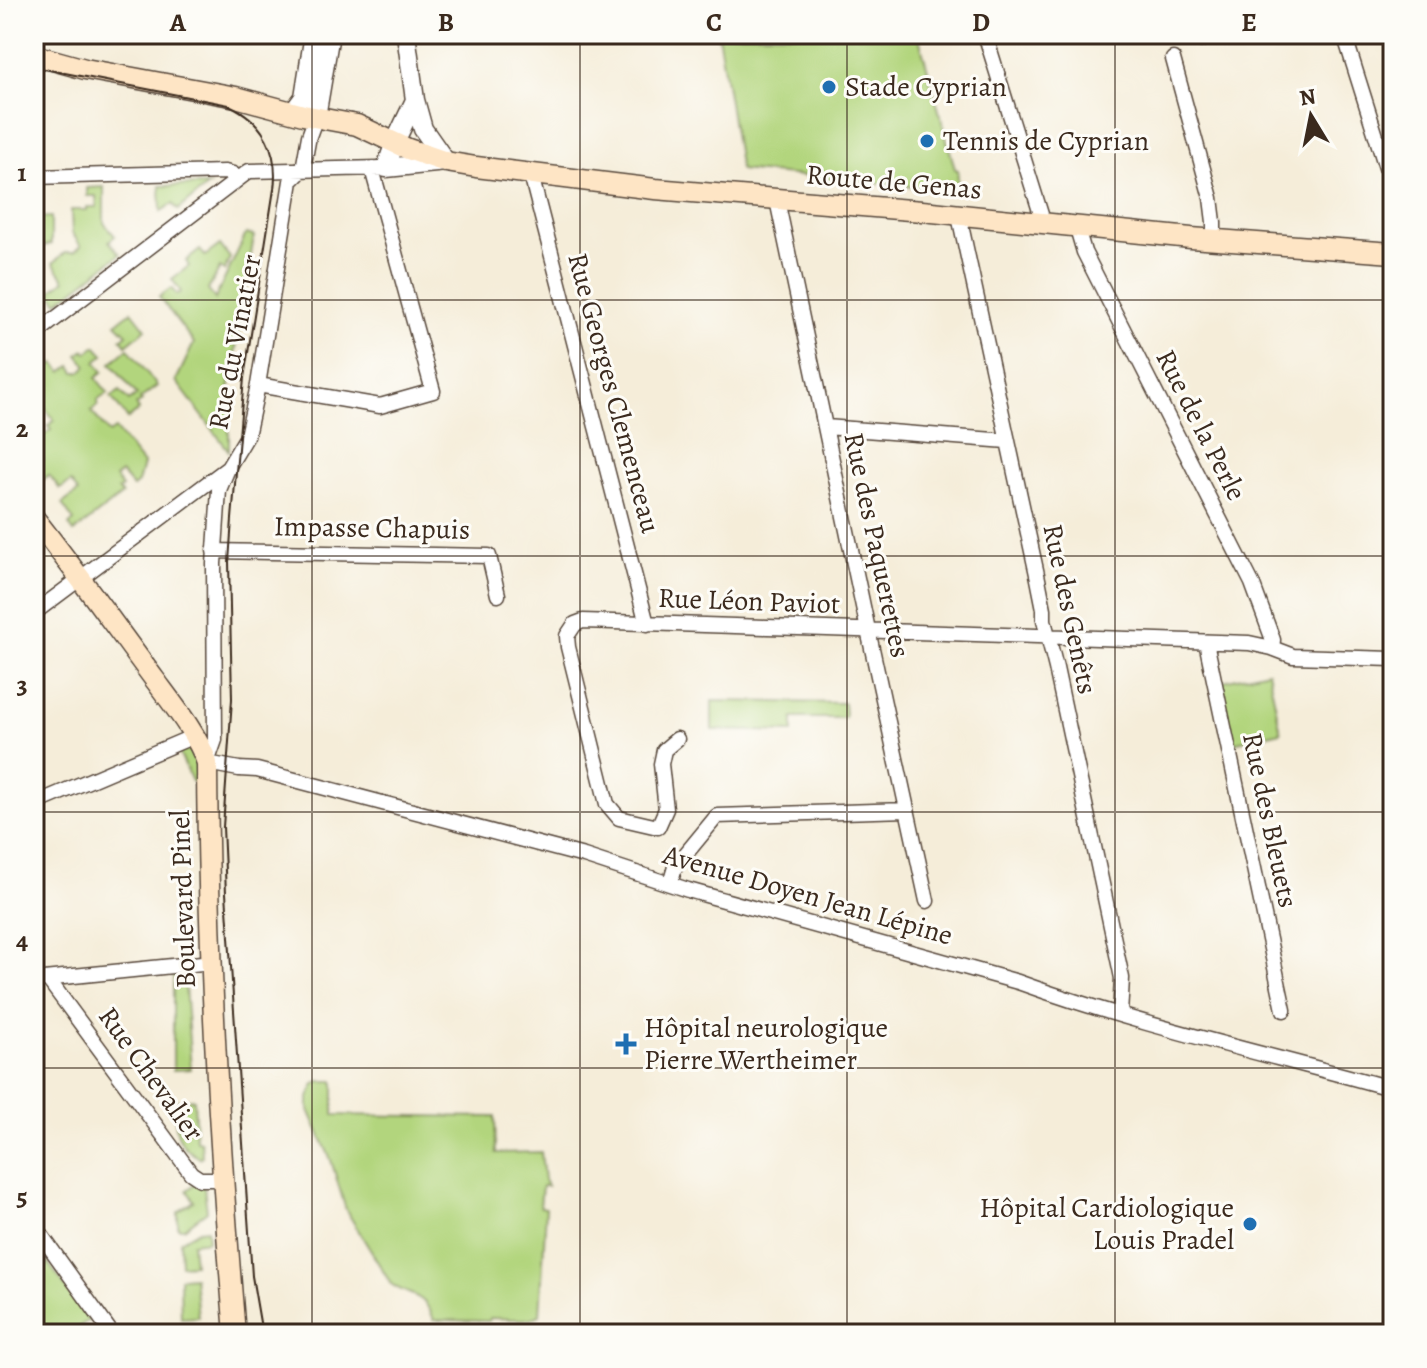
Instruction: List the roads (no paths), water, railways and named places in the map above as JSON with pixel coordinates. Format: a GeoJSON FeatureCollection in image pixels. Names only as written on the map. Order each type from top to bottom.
{"type":"FeatureCollection","features":[{"type":"Feature","properties":{"kind":"main road","name":"Route de Genas"},"geometry":{"type":"LineString","coordinates":[[34,55],[85,69],[236,97],[357,125],[408,149],[446,162],[531,175],[1077,228],[1393,253]]}},
{"type":"Feature","properties":{"kind":"main road","name":"Boulevard Pinel"},"geometry":{"type":"LineString","coordinates":[[34,518],[194,736],[203,749],[207,763],[212,962],[223,1179],[235,1334]]}},
{"type":"Feature","properties":{"kind":"street"},"geometry":{"type":"LineString","coordinates":[[293,112],[304,97],[314,34]]}},
{"type":"Feature","properties":{"kind":"street"},"geometry":{"type":"LineString","coordinates":[[303,169],[316,117],[330,34]]}},
{"type":"Feature","properties":{"kind":"street"},"geometry":{"type":"LineString","coordinates":[[34,335],[249,171],[379,168],[446,162],[423,129],[415,100],[406,34]]}},
{"type":"Feature","properties":{"kind":"street"},"geometry":{"type":"LineString","coordinates":[[985,34],[1044,224]]}},
{"type":"Feature","properties":{"kind":"street"},"geometry":{"type":"LineString","coordinates":[[1344,34],[1393,190]]}},
{"type":"Feature","properties":{"kind":"street"},"geometry":{"type":"LineString","coordinates":[[1173,59],[1211,198],[1214,240]]}},
{"type":"Feature","properties":{"kind":"street"},"geometry":{"type":"LineString","coordinates":[[258,385],[380,406],[433,391],[379,168],[415,100]]}},
{"type":"Feature","properties":{"kind":"street","name":"Rue du Vinatier"},"geometry":{"type":"LineString","coordinates":[[207,763],[215,740],[214,551],[219,490],[247,436],[291,181],[303,169]]}},
{"type":"Feature","properties":{"kind":"street"},"geometry":{"type":"LineString","coordinates":[[34,177],[225,172],[237,179]]}},
{"type":"Feature","properties":{"kind":"street","name":"Rue Georges Clemenceau"},"geometry":{"type":"LineString","coordinates":[[531,175],[647,624]]}},
{"type":"Feature","properties":{"kind":"street","name":"Rue des Paquerettes"},"geometry":{"type":"LineString","coordinates":[[777,200],[927,901]]}},
{"type":"Feature","properties":{"kind":"street","name":"Rue des Genêts"},"geometry":{"type":"LineString","coordinates":[[959,216],[1122,978],[1120,1015]]}},
{"type":"Feature","properties":{"kind":"street","name":"Rue de la Perle"},"geometry":{"type":"LineString","coordinates":[[1077,228],[1084,252],[1252,583],[1273,640],[1272,648]]}},
{"type":"Feature","properties":{"kind":"street"},"geometry":{"type":"LineString","coordinates":[[826,427],[1007,441]]}},
{"type":"Feature","properties":{"kind":"street"},"geometry":{"type":"LineString","coordinates":[[34,613],[229,466]]}},
{"type":"Feature","properties":{"kind":"street","name":"Impasse Chapuis"},"geometry":{"type":"LineString","coordinates":[[214,551],[489,556],[498,595]]}},
{"type":"Feature","properties":{"kind":"street","name":"Rue Léon Paviot"},"geometry":{"type":"LineString","coordinates":[[677,739],[664,750],[661,764],[666,809],[658,827],[619,818],[607,804],[567,636],[575,624],[583,621],[1249,643],[1293,656],[1393,659]]}},
{"type":"Feature","properties":{"kind":"street","name":"Rue des Bleuets"},"geometry":{"type":"LineString","coordinates":[[1206,642],[1284,1010]]}},
{"type":"Feature","properties":{"kind":"street"},"geometry":{"type":"LineString","coordinates":[[34,804],[194,736]]}},
{"type":"Feature","properties":{"kind":"street","name":"Avenue Doyen Jean Lépine"},"geometry":{"type":"LineString","coordinates":[[207,763],[257,770],[584,856],[747,907],[1018,982],[1120,1015],[1393,1089]]}},
{"type":"Feature","properties":{"kind":"street"},"geometry":{"type":"LineString","coordinates":[[670,884],[675,867],[717,816],[907,810]]}},
{"type":"Feature","properties":{"kind":"street"},"geometry":{"type":"LineString","coordinates":[[41,979],[212,962]]}},
{"type":"Feature","properties":{"kind":"street","name":"Rue Chevalier"},"geometry":{"type":"LineString","coordinates":[[41,979],[191,1173],[200,1179],[223,1179]]}},
{"type":"Feature","properties":{"kind":"street"},"geometry":{"type":"LineString","coordinates":[[34,1225],[112,1334]]}},
{"type":"Feature","properties":{"kind":"tram line"},"geometry":{"type":"LineString","coordinates":[[34,67],[229,105],[260,129],[274,163],[274,189],[244,378],[232,519],[229,562],[232,699],[223,827],[252,1276],[262,1334]]}},
{"type":"Feature","properties":{"kind":"place","name":"Stade Cyprian"},"geometry":{"type":"Point","coordinates":[829,87]}},
{"type":"Feature","properties":{"kind":"place","name":"Tennis de Cyprian"},"geometry":{"type":"Point","coordinates":[927,141]}},
{"type":"Feature","properties":{"kind":"place","name":"Hôpital neurologique Pierre Wertheimer"},"geometry":{"type":"Point","coordinates":[626,1044]}},
{"type":"Feature","properties":{"kind":"place","name":"Hôpital Cardiologique Louis Pradel"},"geometry":{"type":"Point","coordinates":[1250,1224]}}]}
